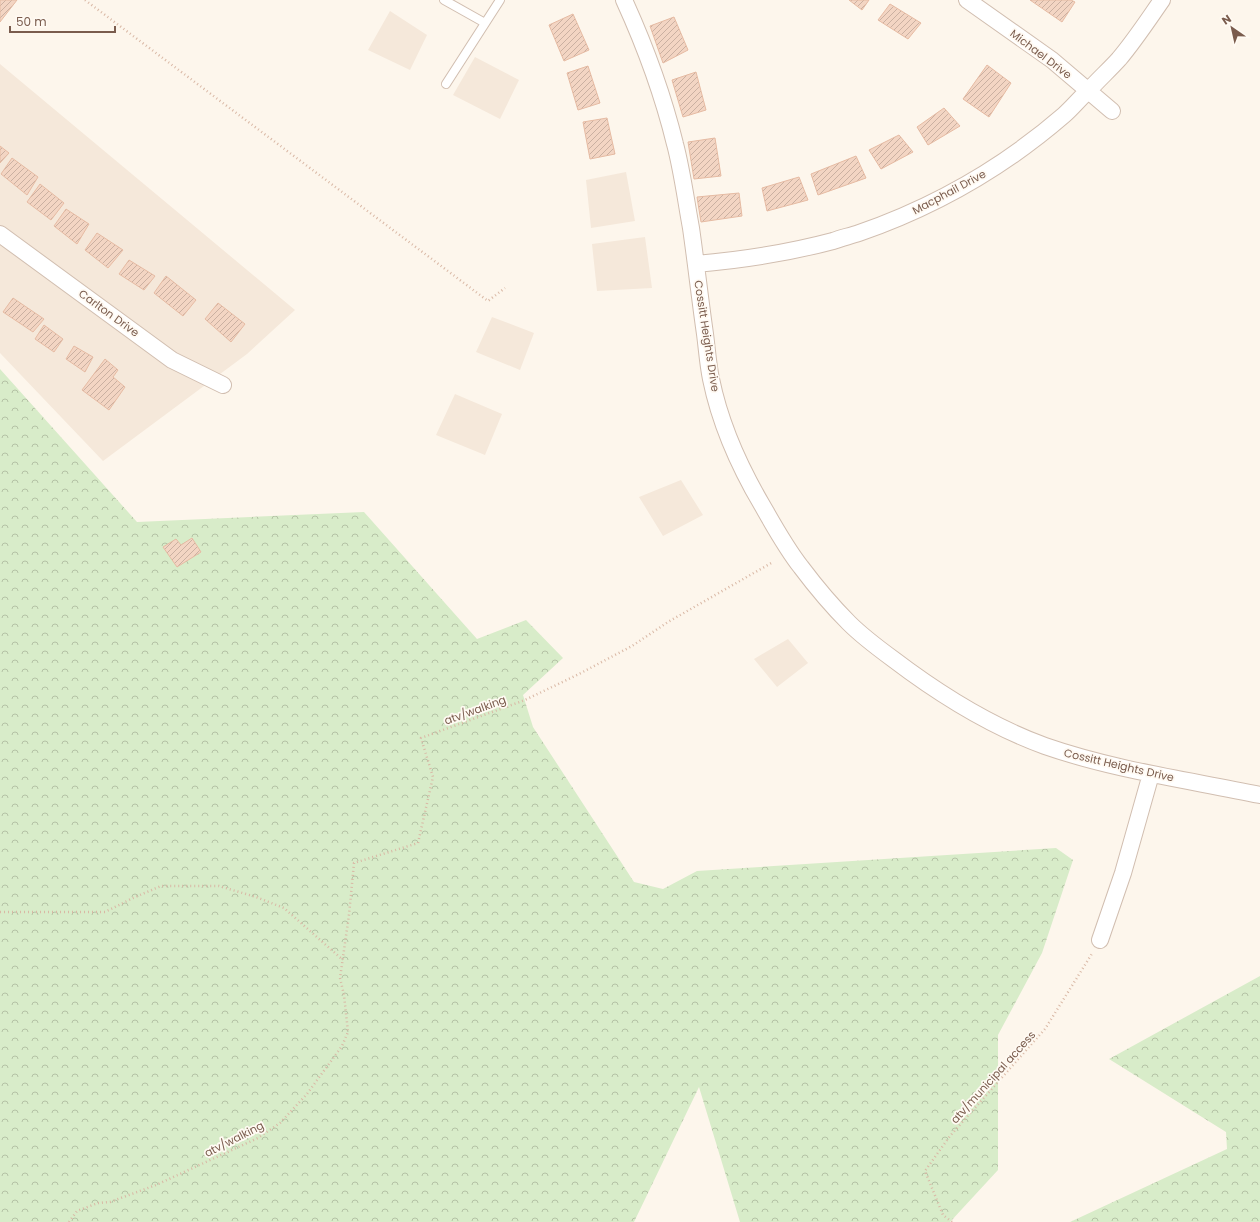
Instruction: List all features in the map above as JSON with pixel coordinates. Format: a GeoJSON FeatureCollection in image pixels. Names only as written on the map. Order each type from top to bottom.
{"type":"FeatureCollection","features":[{"type":"Feature","properties":{"kind":"street","name":"Cossitt Heights Drive"},"geometry":{"type":"LineString","coordinates":[[624,0],[646,51],[676,145],[696,264],[711,379],[722,419],[738,459],[756,495],[800,566],[850,623],[882,651],[933,688],[1006,729],[1045,746],[1076,756],[1151,774],[1260,795]]}},
{"type":"Feature","properties":{"kind":"street","name":"Michael Drive"},"geometry":{"type":"LineString","coordinates":[[967,0],[1052,60],[1112,111]]}},
{"type":"Feature","properties":{"kind":"street","name":"Macphail Drive"},"geometry":{"type":"LineString","coordinates":[[696,264],[736,261],[777,254],[858,234],[896,219],[964,186],[1000,164],[1036,138],[1065,114],[1119,59],[1162,0]]}},
{"type":"Feature","properties":{"kind":"street","name":"Carlton Drive"},"geometry":{"type":"LineString","coordinates":[[0,234],[172,360],[223,385]]}},
{"type":"Feature","properties":{"kind":"street"},"geometry":{"type":"LineString","coordinates":[[1100,940],[1118,888],[1151,774]]}},
{"type":"Feature","properties":{"kind":"lane"},"geometry":{"type":"LineString","coordinates":[[444,0],[485,23]]}},
{"type":"Feature","properties":{"kind":"lane"},"geometry":{"type":"LineString","coordinates":[[446,84],[500,0]]}},
{"type":"Feature","properties":{"kind":"path"},"geometry":{"type":"LineString","coordinates":[[85,0],[488,301],[505,288]]}},
{"type":"Feature","properties":{"kind":"path","name":"atv/walking"},"geometry":{"type":"LineString","coordinates":[[69,1222],[77,1211],[98,1203],[110,1202],[156,1186],[258,1138],[280,1123],[307,1094],[342,1046],[348,1032],[344,995],[340,978],[349,915],[354,863],[418,843],[433,777],[421,738],[525,700],[580,674],[632,646],[668,622],[773,562]]}},
{"type":"Feature","properties":{"kind":"path"},"geometry":{"type":"LineString","coordinates":[[0,912],[105,912],[161,886],[219,886],[256,897],[284,908],[343,960]]}},
{"type":"Feature","properties":{"kind":"path","name":"atv/municipal access"},"geometry":{"type":"LineString","coordinates":[[952,1222],[944,1215],[925,1171],[950,1136],[1045,1029],[1100,940]]}},
{"type":"Feature","properties":{"kind":"shaded area"},"geometry":{"type":"Polygon","coordinates":[[[390,11],[427,35],[410,70],[368,50],[390,11]]]}},
{"type":"Feature","properties":{"kind":"shaded area"},"geometry":{"type":"Polygon","coordinates":[[[475,57],[519,80],[500,119],[453,95],[475,57]]]}},
{"type":"Feature","properties":{"kind":"shaded area"},"geometry":{"type":"Polygon","coordinates":[[[0,64],[295,310],[247,354],[103,461],[0,353],[0,64]]]}},
{"type":"Feature","properties":{"kind":"shaded area"},"geometry":{"type":"Polygon","coordinates":[[[626,172],[635,221],[591,228],[586,180],[626,172]]]}},
{"type":"Feature","properties":{"kind":"shaded area"},"geometry":{"type":"Polygon","coordinates":[[[645,237],[652,288],[597,291],[592,244],[645,237]]]}},
{"type":"Feature","properties":{"kind":"shaded area"},"geometry":{"type":"Polygon","coordinates":[[[492,317],[534,333],[520,370],[476,352],[492,317]]]}},
{"type":"Feature","properties":{"kind":"shaded area"},"geometry":{"type":"Polygon","coordinates":[[[455,394],[502,414],[485,455],[436,435],[455,394]]]}},
{"type":"Feature","properties":{"kind":"shaded area"},"geometry":{"type":"Polygon","coordinates":[[[681,480],[703,515],[663,536],[639,497],[681,480]]]}},
{"type":"Feature","properties":{"kind":"shaded area"},"geometry":{"type":"Polygon","coordinates":[[[788,639],[808,663],[777,687],[754,659],[788,639]]]}},
{"type":"Feature","properties":{"kind":"green space"},"geometry":{"type":"Polygon","coordinates":[[[0,369],[137,522],[364,512],[477,639],[526,620],[563,658],[523,695],[533,727],[634,882],[663,889],[697,871],[1056,848],[1073,860],[1042,953],[998,1035],[998,1170],[950,1222],[740,1222],[699,1087],[634,1222],[0,1222],[0,369]]]}},
{"type":"Feature","properties":{"kind":"green space"},"geometry":{"type":"Polygon","coordinates":[[[1260,976],[1260,1222],[1070,1222],[1227,1149],[1226,1132],[1109,1059],[1260,976]]]}},
{"type":"Feature","properties":{"kind":"building"},"geometry":{"type":"Polygon","coordinates":[[[0,0],[17,0],[0,22],[0,0]]]}},
{"type":"Feature","properties":{"kind":"building"},"geometry":{"type":"Polygon","coordinates":[[[849,0],[869,0],[862,10],[849,0]]]}},
{"type":"Feature","properties":{"kind":"building"},"geometry":{"type":"Polygon","coordinates":[[[1030,0],[1071,0],[1075,2],[1062,22],[1030,0]]]}},
{"type":"Feature","properties":{"kind":"building"},"geometry":{"type":"Polygon","coordinates":[[[890,4],[921,23],[908,39],[878,20],[890,4]]]}},
{"type":"Feature","properties":{"kind":"building"},"geometry":{"type":"Polygon","coordinates":[[[573,14],[589,50],[564,61],[549,25],[573,14]]]}},
{"type":"Feature","properties":{"kind":"building"},"geometry":{"type":"Polygon","coordinates":[[[674,17],[688,50],[663,63],[650,26],[674,17]]]}},
{"type":"Feature","properties":{"kind":"building"},"geometry":{"type":"Polygon","coordinates":[[[987,65],[1011,83],[989,117],[963,99],[987,65]]]}},
{"type":"Feature","properties":{"kind":"building"},"geometry":{"type":"Polygon","coordinates":[[[588,66],[600,103],[578,110],[567,73],[588,66]]]}},
{"type":"Feature","properties":{"kind":"building"},"geometry":{"type":"Polygon","coordinates":[[[696,72],[706,110],[683,117],[672,80],[696,72]]]}},
{"type":"Feature","properties":{"kind":"building"},"geometry":{"type":"Polygon","coordinates":[[[944,108],[960,126],[928,145],[917,127],[944,108]]]}},
{"type":"Feature","properties":{"kind":"building"},"geometry":{"type":"Polygon","coordinates":[[[607,118],[615,154],[590,159],[583,122],[607,118]]]}},
{"type":"Feature","properties":{"kind":"building"},"geometry":{"type":"Polygon","coordinates":[[[899,135],[913,152],[881,169],[869,150],[899,135]]]}},
{"type":"Feature","properties":{"kind":"building"},"geometry":{"type":"Polygon","coordinates":[[[715,138],[721,176],[694,179],[688,142],[715,138]]]}},
{"type":"Feature","properties":{"kind":"building"},"geometry":{"type":"Polygon","coordinates":[[[0,146],[9,153],[0,163],[0,146]]]}},
{"type":"Feature","properties":{"kind":"building"},"geometry":{"type":"Polygon","coordinates":[[[856,156],[866,178],[818,195],[811,174],[856,156]]]}},
{"type":"Feature","properties":{"kind":"building"},"geometry":{"type":"Polygon","coordinates":[[[12,158],[38,177],[27,195],[1,174],[12,158]]]}},
{"type":"Feature","properties":{"kind":"building"},"geometry":{"type":"Polygon","coordinates":[[[799,177],[808,200],[767,211],[762,188],[799,177]]]}},
{"type":"Feature","properties":{"kind":"building"},"geometry":{"type":"Polygon","coordinates":[[[40,184],[64,203],[51,220],[27,202],[40,184]]]}},
{"type":"Feature","properties":{"kind":"building"},"geometry":{"type":"Polygon","coordinates":[[[739,193],[742,216],[701,222],[697,197],[739,193]]]}},
{"type":"Feature","properties":{"kind":"building"},"geometry":{"type":"Polygon","coordinates":[[[66,209],[89,224],[77,244],[54,226],[66,209]]]}},
{"type":"Feature","properties":{"kind":"building"},"geometry":{"type":"Polygon","coordinates":[[[97,233],[123,250],[108,268],[85,250],[97,233]]]}},
{"type":"Feature","properties":{"kind":"building"},"geometry":{"type":"Polygon","coordinates":[[[129,260],[155,276],[144,290],[119,274],[129,260]]]}},
{"type":"Feature","properties":{"kind":"building"},"geometry":{"type":"Polygon","coordinates":[[[166,276],[196,300],[183,316],[154,293],[166,276]]]}},
{"type":"Feature","properties":{"kind":"building"},"geometry":{"type":"Polygon","coordinates":[[[13,298],[44,319],[33,332],[3,312],[13,298]]]}},
{"type":"Feature","properties":{"kind":"building"},"geometry":{"type":"Polygon","coordinates":[[[218,303],[245,324],[231,342],[205,319],[218,303]]]}},
{"type":"Feature","properties":{"kind":"building"},"geometry":{"type":"Polygon","coordinates":[[[44,325],[63,339],[54,352],[35,339],[44,325]]]}},
{"type":"Feature","properties":{"kind":"building"},"geometry":{"type":"Polygon","coordinates":[[[74,346],[93,357],[85,372],[66,359],[74,346]]]}},
{"type":"Feature","properties":{"kind":"building"},"geometry":{"type":"Polygon","coordinates":[[[105,359],[118,370],[113,377],[125,387],[109,410],[82,390],[105,359]]]}},
{"type":"Feature","properties":{"kind":"building"},"geometry":{"type":"Polygon","coordinates":[[[192,538],[201,552],[177,567],[163,547],[176,539],[181,545],[192,538]]]}}]}
